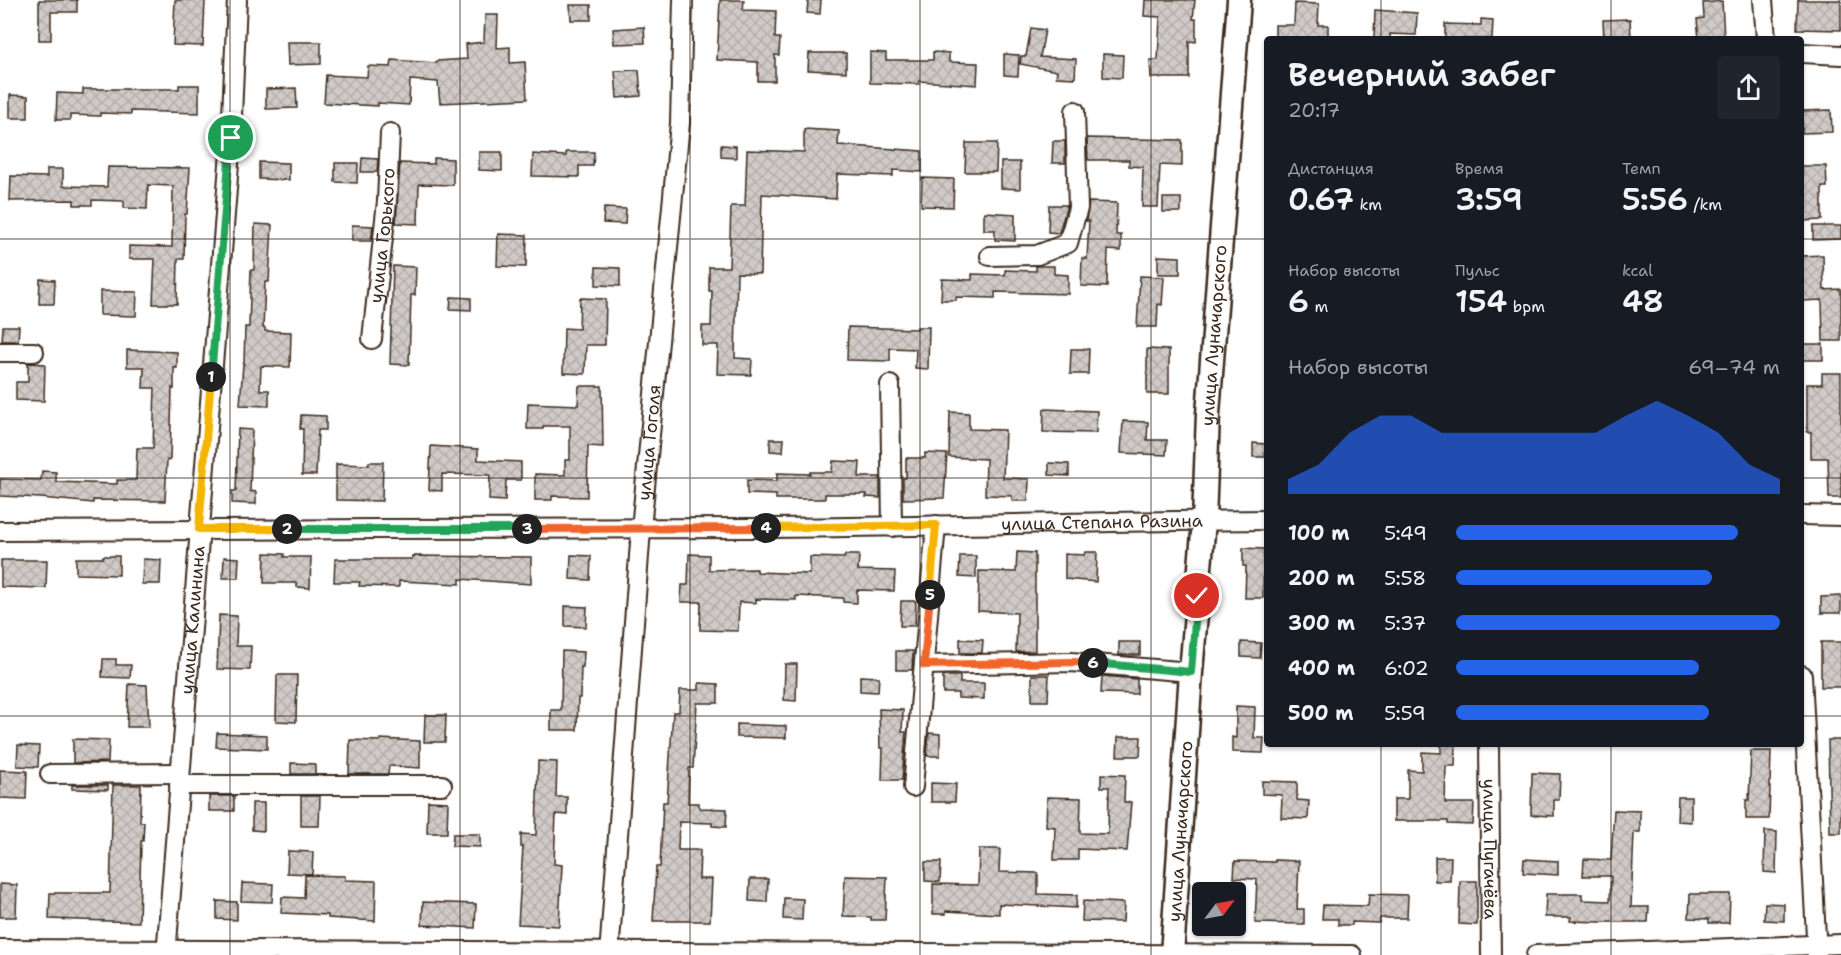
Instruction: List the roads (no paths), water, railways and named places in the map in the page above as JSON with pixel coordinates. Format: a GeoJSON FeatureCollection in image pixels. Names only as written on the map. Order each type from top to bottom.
{"type":"FeatureCollection","features":[{"type":"Feature","properties":{"kind":"main road","name":"улица Луначарского"},"geometry":{"type":"LineString","coordinates":[[1172,954],[1204,520],[1208,414],[1239,0]]}},
{"type":"Feature","properties":{"kind":"street","name":"улица Калинина"},"geometry":{"type":"LineString","coordinates":[[166,953],[231,138],[237,0]]}},
{"type":"Feature","properties":{"kind":"street","name":"улица Гоголя"},"geometry":{"type":"LineString","coordinates":[[609,953],[641,529],[681,123],[683,0]]}},
{"type":"Feature","properties":{"kind":"street"},"geometry":{"type":"LineString","coordinates":[[1763,0],[1766,36]]}},
{"type":"Feature","properties":{"kind":"street"},"geometry":{"type":"LineString","coordinates":[[1804,53],[1841,55]]}},
{"type":"Feature","properties":{"kind":"street"},"geometry":{"type":"LineString","coordinates":[[990,256],[1037,255],[1068,243],[1078,208],[1076,111]]}},
{"type":"Feature","properties":{"kind":"street","name":"улица Горького"},"geometry":{"type":"LineString","coordinates":[[372,339],[387,201],[390,133]]}},
{"type":"Feature","properties":{"kind":"street"},"geometry":{"type":"LineString","coordinates":[[0,352],[34,352]]}},
{"type":"Feature","properties":{"kind":"street"},"geometry":{"type":"LineString","coordinates":[[891,385],[892,527]]}},
{"type":"Feature","properties":{"kind":"street"},"geometry":{"type":"LineString","coordinates":[[1804,515],[1841,516]]}},
{"type":"Feature","properties":{"kind":"street","name":"улица Степана Разина"},"geometry":{"type":"LineString","coordinates":[[0,531],[892,527],[1264,520]]}},
{"type":"Feature","properties":{"kind":"street"},"geometry":{"type":"LineString","coordinates":[[913,787],[936,525]]}},
{"type":"Feature","properties":{"kind":"street"},"geometry":{"type":"LineString","coordinates":[[924,665],[1071,662],[1191,672]]}},
{"type":"Feature","properties":{"kind":"street"},"geometry":{"type":"LineString","coordinates":[[1804,712],[1817,950]]}},
{"type":"Feature","properties":{"kind":"street","name":"улица Пугачёва"},"geometry":{"type":"LineString","coordinates":[[1489,747],[1491,955]]}},
{"type":"Feature","properties":{"kind":"street"},"geometry":{"type":"LineString","coordinates":[[50,774],[442,785]]}},
{"type":"Feature","properties":{"kind":"street"},"geometry":{"type":"LineString","coordinates":[[1536,955],[1817,950],[1841,944]]}},
{"type":"Feature","properties":{"kind":"street"},"geometry":{"type":"LineString","coordinates":[[0,949],[166,953],[1352,955]]}}]}
